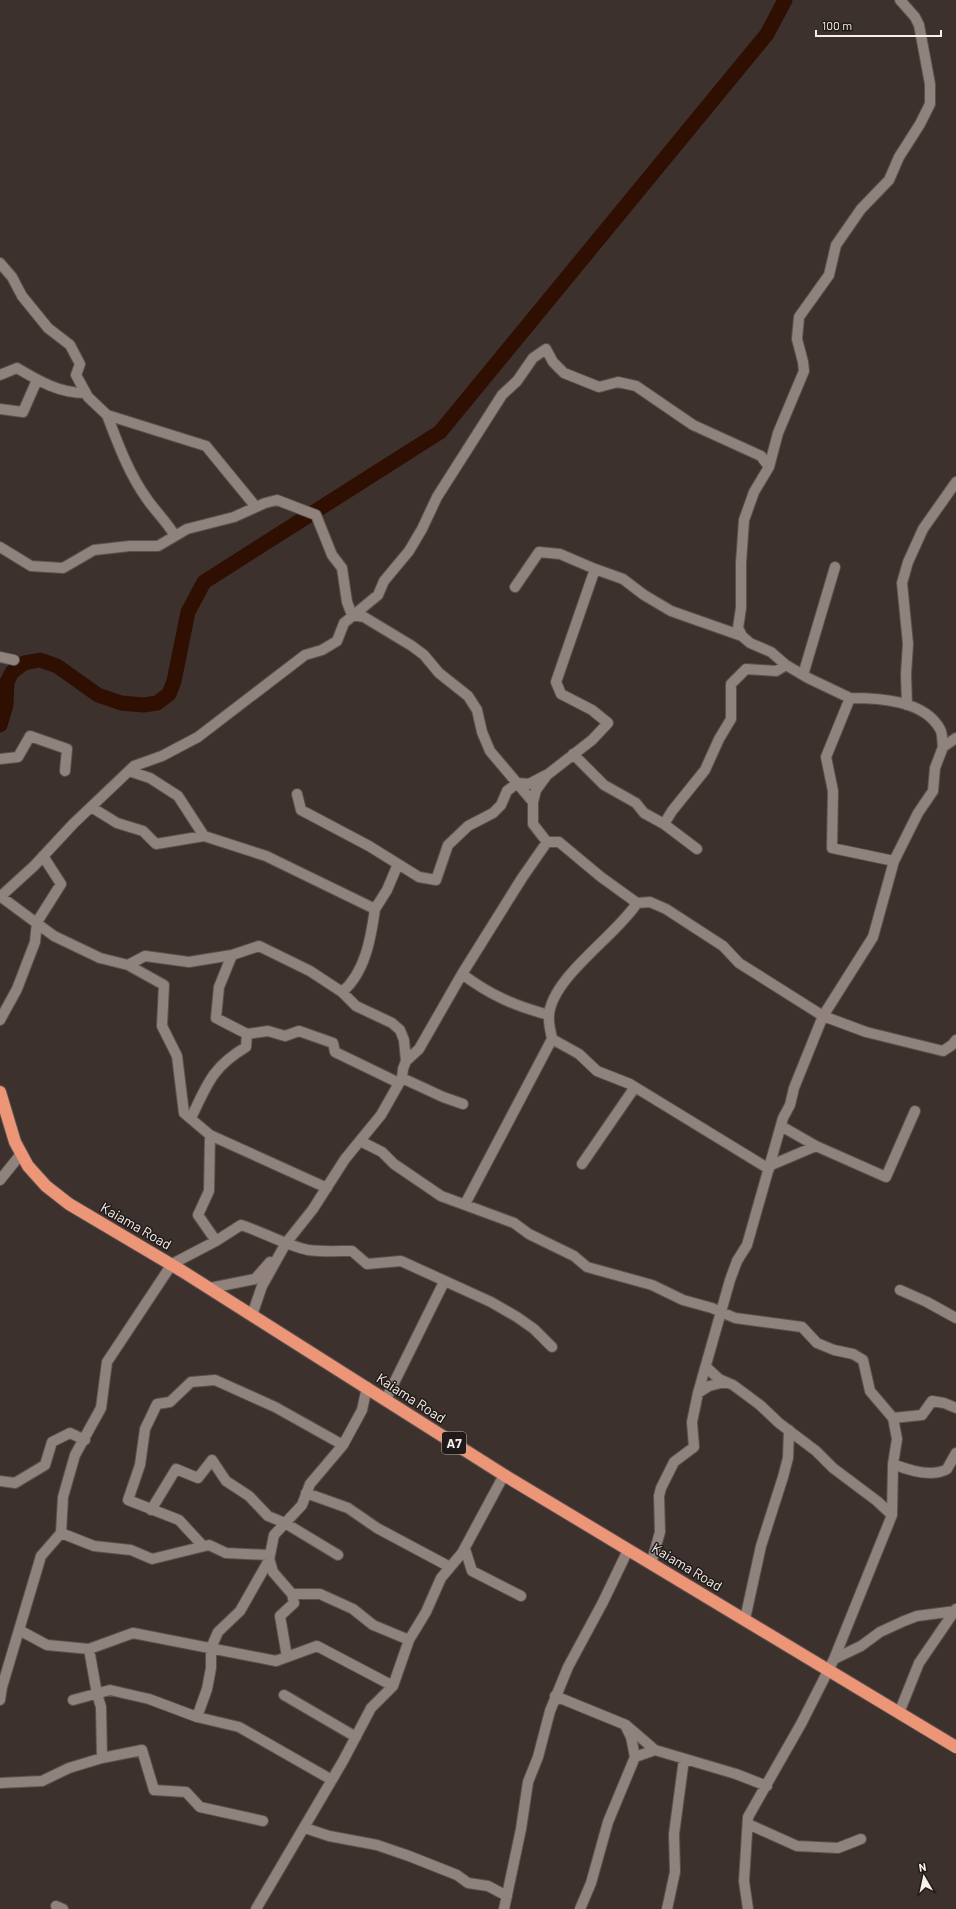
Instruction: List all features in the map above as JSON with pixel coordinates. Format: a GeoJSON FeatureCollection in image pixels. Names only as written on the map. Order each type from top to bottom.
{"type":"FeatureCollection","features":[{"type":"Feature","properties":{"kind":"highway","name":"Kaiama Road"},"geometry":{"type":"LineString","coordinates":[[0,1092],[21,1154],[36,1175],[69,1204],[172,1264],[504,1475],[956,1747]]}},
{"type":"Feature","properties":{"kind":"street"},"geometry":{"type":"LineString","coordinates":[[742,636],[738,628],[741,608],[741,563],[744,520],[754,492],[769,467],[778,433],[804,371],[797,339],[799,317],[829,275],[836,245],[862,209],[889,180],[899,158],[920,124],[930,104],[930,84],[919,24],[915,16],[900,0]]}},
{"type":"Feature","properties":{"kind":"street"},"geometry":{"type":"LineString","coordinates":[[0,263],[12,277],[22,296],[48,328],[70,345],[80,364],[76,375],[85,393],[107,415],[136,482],[148,501],[167,522],[175,536]]}},
{"type":"Feature","properties":{"kind":"street"},"geometry":{"type":"LineString","coordinates":[[327,1188],[210,1135],[184,1113],[177,1056],[162,1026],[164,985],[128,965],[100,958],[54,936],[0,896],[43,856],[134,766],[162,756],[198,737],[305,655],[322,650],[337,641],[344,624],[378,595],[384,581],[409,551],[422,529],[437,497],[494,406],[516,382],[533,358],[546,349],[553,362],[564,373],[599,387],[618,382],[636,386],[694,424],[761,456],[769,467]]}},
{"type":"Feature","properties":{"kind":"street"},"geometry":{"type":"LineString","coordinates":[[0,375],[17,368],[37,380],[70,392],[85,393]]}},
{"type":"Feature","properties":{"kind":"street"},"geometry":{"type":"LineString","coordinates":[[0,409],[23,412],[37,380]]}},
{"type":"Feature","properties":{"kind":"street"},"geometry":{"type":"LineString","coordinates":[[107,415],[206,446],[256,507]]}},
{"type":"Feature","properties":{"kind":"street"},"geometry":{"type":"LineString","coordinates":[[907,705],[906,674],[908,644],[902,583],[908,562],[923,529],[955,487]]}},
{"type":"Feature","properties":{"kind":"street"},"geometry":{"type":"LineString","coordinates":[[0,547],[31,566],[63,568],[94,550],[130,546],[158,546],[187,529],[234,517],[265,502],[277,500],[316,515],[332,556],[342,568],[347,602],[352,616]]}},
{"type":"Feature","properties":{"kind":"street"},"geometry":{"type":"LineString","coordinates":[[515,587],[540,552],[560,554],[595,569],[623,578],[644,595],[671,611],[742,636],[750,643],[771,652],[786,665],[803,675],[850,698],[875,698],[907,705],[927,714],[941,730],[942,747],[935,768],[933,791],[918,813],[894,861],[873,937],[823,1016],[794,1088],[792,1099],[785,1112],[747,1245],[739,1257],[730,1280],[722,1313],[698,1393],[692,1422],[694,1447],[674,1462],[665,1477],[659,1496],[660,1532],[651,1564]]}},
{"type":"Feature","properties":{"kind":"street"},"geometry":{"type":"LineString","coordinates":[[803,675],[835,567]]}},
{"type":"Feature","properties":{"kind":"street"},"geometry":{"type":"LineString","coordinates":[[297,794],[302,810],[369,846],[419,877],[436,880],[448,845],[468,826],[493,813],[501,805],[507,791],[517,783],[529,784],[547,775],[592,740],[608,722],[592,710],[561,694],[556,682],[595,569]]}},
{"type":"Feature","properties":{"kind":"street"},"geometry":{"type":"LineString","coordinates":[[352,616],[364,617],[412,646],[424,656],[439,674],[468,696],[477,710],[482,732],[488,746],[533,802]]}},
{"type":"Feature","properties":{"kind":"street"},"geometry":{"type":"LineString","coordinates":[[0,657],[14,660]]}},
{"type":"Feature","properties":{"kind":"street"},"geometry":{"type":"LineString","coordinates":[[664,824],[672,811],[705,770],[719,739],[731,718],[731,684],[746,669],[776,671],[786,665]]}},
{"type":"Feature","properties":{"kind":"street"},"geometry":{"type":"LineString","coordinates":[[850,698],[826,757],[833,791],[832,848],[894,861]]}},
{"type":"Feature","properties":{"kind":"street"},"geometry":{"type":"LineString","coordinates":[[0,759],[18,757],[30,736],[67,749],[65,771]]}},
{"type":"Feature","properties":{"kind":"street"},"geometry":{"type":"LineString","coordinates":[[942,747],[956,738]]}},
{"type":"Feature","properties":{"kind":"street"},"geometry":{"type":"LineString","coordinates":[[573,754],[604,785],[636,803],[644,813],[664,824],[697,849]]}},
{"type":"Feature","properties":{"kind":"street"},"geometry":{"type":"LineString","coordinates":[[129,771],[150,778],[178,796],[204,836]]}},
{"type":"Feature","properties":{"kind":"street"},"geometry":{"type":"LineString","coordinates":[[547,775],[536,790],[533,802],[533,824],[547,842]]}},
{"type":"Feature","properties":{"kind":"street"},"geometry":{"type":"LineString","coordinates":[[91,807],[117,823],[143,831],[156,844],[204,836],[266,856],[375,909]]}},
{"type":"Feature","properties":{"kind":"street"},"geometry":{"type":"LineString","coordinates":[[547,842],[559,842],[602,877],[638,903],[650,902],[666,909],[723,946],[739,964],[823,1016],[866,1032],[943,1051],[952,1045],[956,1040]]}},
{"type":"Feature","properties":{"kind":"street"},"geometry":{"type":"LineString","coordinates":[[406,1061],[419,1049],[462,974],[522,878],[547,842]]}},
{"type":"Feature","properties":{"kind":"street"},"geometry":{"type":"LineString","coordinates":[[0,1020],[17,989],[35,942],[37,922],[61,884],[43,856]]}},
{"type":"Feature","properties":{"kind":"street"},"geometry":{"type":"LineString","coordinates":[[342,992],[353,983],[364,957],[372,930],[375,909],[387,890],[398,864]]}},
{"type":"Feature","properties":{"kind":"street"},"geometry":{"type":"LineString","coordinates":[[465,1204],[552,1039],[549,1015],[555,996],[580,963],[631,913],[638,903]]}},
{"type":"Feature","properties":{"kind":"street"},"geometry":{"type":"LineString","coordinates":[[128,965],[145,956],[189,962],[232,955],[259,946],[300,965],[342,992],[356,1006],[392,1024],[400,1030],[404,1040],[406,1061],[401,1081],[380,1115],[345,1159],[313,1209],[255,1279],[210,1288]]}},
{"type":"Feature","properties":{"kind":"street"},"geometry":{"type":"LineString","coordinates":[[232,955],[219,987],[216,1018],[247,1034],[268,1031],[285,1036],[299,1031],[333,1043],[335,1052],[443,1098],[464,1104]]}},
{"type":"Feature","properties":{"kind":"street"},"geometry":{"type":"LineString","coordinates":[[462,974],[486,992],[525,1009],[549,1015]]}},
{"type":"Feature","properties":{"kind":"street"},"geometry":{"type":"LineString","coordinates":[[190,1118],[214,1072],[230,1056],[246,1047],[247,1034]]}},
{"type":"Feature","properties":{"kind":"street"},"geometry":{"type":"LineString","coordinates":[[552,1039],[579,1054],[597,1071],[635,1088],[769,1167]]}},
{"type":"Feature","properties":{"kind":"street"},"geometry":{"type":"LineString","coordinates":[[582,1164],[635,1088]]}},
{"type":"Feature","properties":{"kind":"street"},"geometry":{"type":"LineString","coordinates":[[781,1126],[816,1146],[886,1177],[915,1111]]}},
{"type":"Feature","properties":{"kind":"street"},"geometry":{"type":"LineString","coordinates":[[210,1135],[209,1190],[198,1214],[216,1241]]}},
{"type":"Feature","properties":{"kind":"street"},"geometry":{"type":"LineString","coordinates":[[360,1141],[382,1152],[394,1164],[419,1183],[441,1196],[514,1223],[529,1234],[574,1256],[587,1267],[652,1285],[683,1300],[712,1308],[735,1318],[802,1327],[817,1343],[834,1350],[853,1354],[863,1360],[870,1391],[893,1418],[897,1439],[893,1464],[892,1515],[834,1659],[801,1724],[748,1817],[744,1881],[748,1909]]}},
{"type":"Feature","properties":{"kind":"street"},"geometry":{"type":"LineString","coordinates":[[769,1167],[816,1146]]}},
{"type":"Feature","properties":{"kind":"street"},"geometry":{"type":"LineString","coordinates":[[0,1180],[21,1154]]}},
{"type":"Feature","properties":{"kind":"street"},"geometry":{"type":"LineString","coordinates":[[0,1700],[41,1556],[61,1533],[63,1497],[75,1455],[85,1440],[100,1408],[106,1362],[172,1264],[216,1241],[241,1224],[269,1234],[286,1243],[310,1250],[352,1251],[367,1264],[401,1261],[444,1282],[491,1302],[517,1316],[534,1329],[552,1347]]}},
{"type":"Feature","properties":{"kind":"street"},"geometry":{"type":"LineString","coordinates":[[252,1315],[262,1286],[286,1243]]}},
{"type":"Feature","properties":{"kind":"street"},"geometry":{"type":"LineString","coordinates":[[386,1399],[444,1282]]}},
{"type":"Feature","properties":{"kind":"street"},"geometry":{"type":"LineString","coordinates":[[900,1290],[927,1302],[956,1318]]}},
{"type":"Feature","properties":{"kind":"street"},"geometry":{"type":"LineString","coordinates":[[706,1366],[719,1379],[740,1390],[816,1451],[833,1468],[877,1501],[892,1515]]}},
{"type":"Feature","properties":{"kind":"street"},"geometry":{"type":"LineString","coordinates":[[203,1546],[179,1520],[128,1500],[140,1465],[145,1429],[157,1404],[170,1402],[191,1382],[215,1380],[275,1407],[343,1445]]}},
{"type":"Feature","properties":{"kind":"street"},"geometry":{"type":"LineString","coordinates":[[698,1393],[709,1386],[725,1382]]}},
{"type":"Feature","properties":{"kind":"street"},"geometry":{"type":"LineString","coordinates":[[197,1717],[207,1689],[211,1668],[212,1648],[218,1632],[240,1611],[269,1560],[274,1535],[302,1505],[310,1484],[343,1445],[362,1410],[367,1387]]}},
{"type":"Feature","properties":{"kind":"street"},"geometry":{"type":"LineString","coordinates":[[893,1418],[922,1415],[932,1402],[944,1403],[956,1408]]}},
{"type":"Feature","properties":{"kind":"street"},"geometry":{"type":"LineString","coordinates":[[744,1619],[761,1546],[788,1458],[789,1430]]}},
{"type":"Feature","properties":{"kind":"street"},"geometry":{"type":"LineString","coordinates":[[0,1481],[14,1483],[45,1465],[52,1442],[70,1433],[85,1440]]}},
{"type":"Feature","properties":{"kind":"street"},"geometry":{"type":"LineString","coordinates":[[893,1464],[919,1472],[936,1473],[947,1469],[956,1453]]}},
{"type":"Feature","properties":{"kind":"street"},"geometry":{"type":"LineString","coordinates":[[151,1510],[176,1469],[198,1478],[212,1460],[226,1481],[249,1496],[268,1516],[285,1523],[338,1555]]}},
{"type":"Feature","properties":{"kind":"street"},"geometry":{"type":"LineString","coordinates":[[256,1909],[305,1828],[371,1708],[393,1686],[409,1640],[426,1612],[440,1578],[464,1549],[504,1475]]}},
{"type":"Feature","properties":{"kind":"street"},"geometry":{"type":"LineString","coordinates":[[306,1494],[348,1508],[378,1528],[450,1567]]}},
{"type":"Feature","properties":{"kind":"street"},"geometry":{"type":"LineString","coordinates":[[61,1533],[94,1546],[131,1550],[152,1559],[209,1545],[226,1553],[268,1555],[273,1572],[292,1594],[294,1603],[280,1616],[287,1657]]}},
{"type":"Feature","properties":{"kind":"street"},"geometry":{"type":"LineString","coordinates":[[464,1549],[472,1572],[521,1596]]}},
{"type":"Feature","properties":{"kind":"street"},"geometry":{"type":"LineString","coordinates":[[504,1909],[521,1829],[528,1782],[538,1757],[555,1696],[568,1667],[603,1602],[628,1550]]}},
{"type":"Feature","properties":{"kind":"street"},"geometry":{"type":"LineString","coordinates":[[292,1594],[320,1594],[353,1609],[373,1625],[409,1640]]}},
{"type":"Feature","properties":{"kind":"street"},"geometry":{"type":"LineString","coordinates":[[834,1659],[861,1646],[880,1632],[916,1616],[956,1611]]}},
{"type":"Feature","properties":{"kind":"street"},"geometry":{"type":"LineString","coordinates":[[899,1713],[919,1663],[956,1611]]}},
{"type":"Feature","properties":{"kind":"street"},"geometry":{"type":"LineString","coordinates":[[19,1630],[47,1645],[89,1649],[132,1633],[276,1661],[317,1646],[350,1665],[393,1686]]}},
{"type":"Feature","properties":{"kind":"street"},"geometry":{"type":"LineString","coordinates":[[89,1649],[97,1694],[101,1707],[102,1758]]}},
{"type":"Feature","properties":{"kind":"street"},"geometry":{"type":"LineString","coordinates":[[73,1700],[110,1690],[149,1699],[197,1717],[240,1727],[332,1780]]}},
{"type":"Feature","properties":{"kind":"street"},"geometry":{"type":"LineString","coordinates":[[284,1695],[356,1737]]}},
{"type":"Feature","properties":{"kind":"street"},"geometry":{"type":"LineString","coordinates":[[555,1696],[626,1725],[655,1750],[736,1774],[767,1786]]}},
{"type":"Feature","properties":{"kind":"street"},"geometry":{"type":"LineString","coordinates":[[580,1909],[592,1883],[608,1822],[635,1758],[631,1737],[626,1725]]}},
{"type":"Feature","properties":{"kind":"street"},"geometry":{"type":"LineString","coordinates":[[0,1783],[42,1781],[69,1768],[102,1758],[142,1750],[154,1790],[186,1792],[200,1807],[263,1821]]}},
{"type":"Feature","properties":{"kind":"street"},"geometry":{"type":"LineString","coordinates":[[635,1758],[655,1750]]}},
{"type":"Feature","properties":{"kind":"street"},"geometry":{"type":"LineString","coordinates":[[668,1909],[675,1872],[674,1834],[684,1759]]}},
{"type":"Feature","properties":{"kind":"street"},"geometry":{"type":"LineString","coordinates":[[748,1824],[797,1846],[838,1848],[861,1839]]}},
{"type":"Feature","properties":{"kind":"street"},"geometry":{"type":"LineString","coordinates":[[305,1828],[329,1836],[377,1845],[457,1875],[468,1883],[488,1886],[507,1896]]}},
{"type":"Feature","properties":{"kind":"waterway"},"geometry":{"type":"LineString","coordinates":[[0,725],[6,705],[7,682],[12,672],[24,663],[40,660],[57,666],[98,695],[121,703],[143,705],[157,703],[169,694],[174,681],[188,612],[204,582],[440,432],[767,34],[785,0]]}}]}
